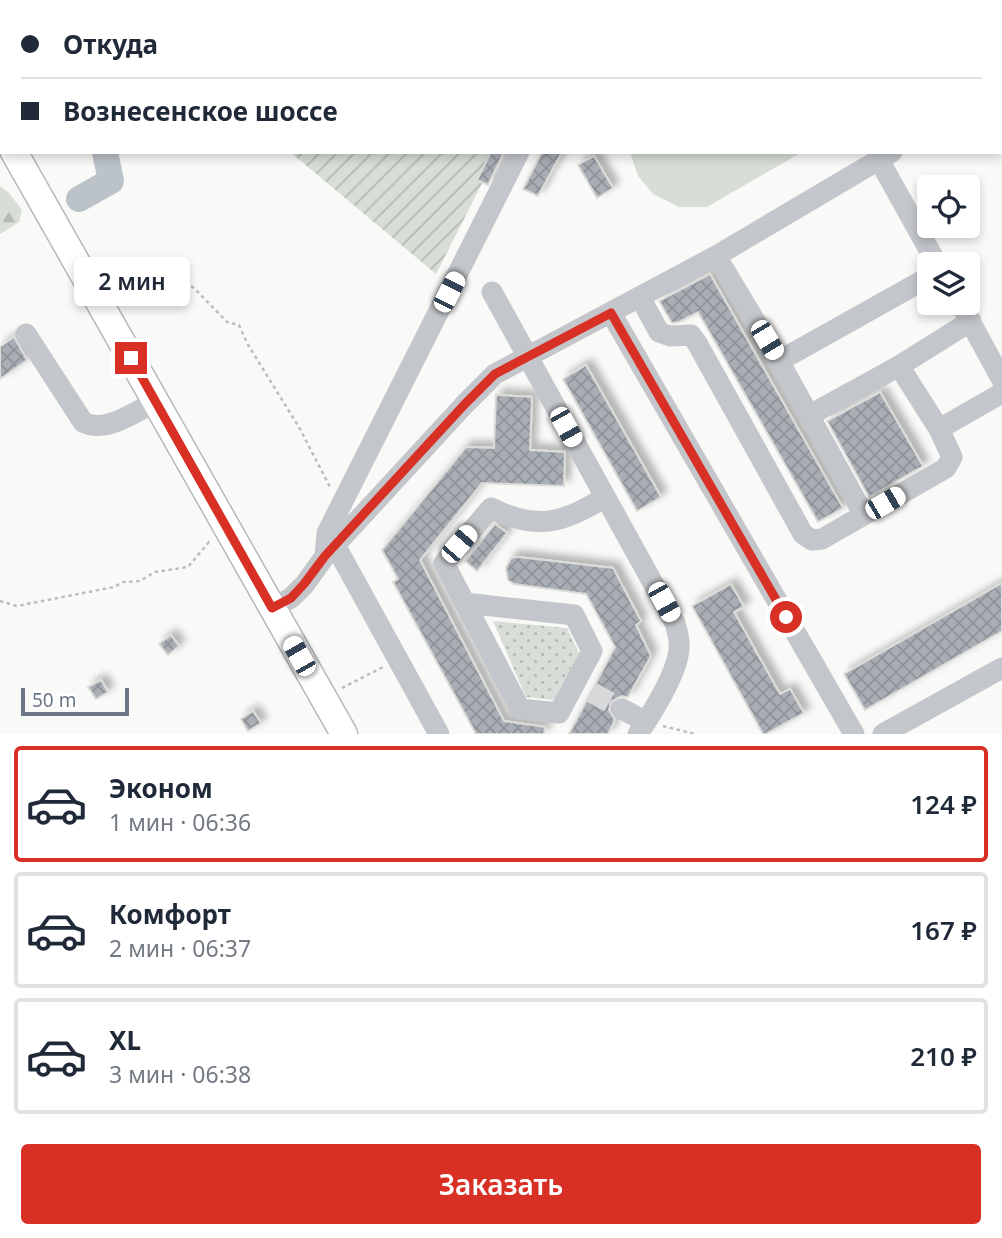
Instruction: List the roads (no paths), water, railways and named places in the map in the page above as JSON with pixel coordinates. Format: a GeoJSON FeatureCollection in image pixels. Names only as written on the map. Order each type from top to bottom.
{"type":"FeatureCollection","features":[{"type":"Feature","properties":{"kind":"main road"},"geometry":{"type":"LineString","coordinates":[[15,154],[344,734]]}},
{"type":"Feature","properties":{"kind":"lane"},"geometry":{"type":"LineString","coordinates":[[439,734],[398,659],[330,551],[327,533],[518,154]]}},
{"type":"Feature","properties":{"kind":"lane"},"geometry":{"type":"LineString","coordinates":[[272,608],[291,598],[330,551],[495,374],[716,256],[885,156],[931,252]]}},
{"type":"Feature","properties":{"kind":"lane"},"geometry":{"type":"LineString","coordinates":[[716,256],[810,415],[864,515]]}},
{"type":"Feature","properties":{"kind":"lane"},"geometry":{"type":"LineString","coordinates":[[779,361],[917,284]]}},
{"type":"Feature","properties":{"kind":"lane"},"geometry":{"type":"LineString","coordinates":[[492,292],[675,623],[679,640],[673,671],[642,728],[622,709]]}},
{"type":"Feature","properties":{"kind":"lane"},"geometry":{"type":"LineString","coordinates":[[640,297],[659,332],[670,337],[691,335],[697,343],[803,534],[812,540],[822,539],[946,468],[952,457],[939,429],[900,366]]}},
{"type":"Feature","properties":{"kind":"lane"},"geometry":{"type":"LineString","coordinates":[[611,313],[854,734]]}},
{"type":"Feature","properties":{"kind":"lane"},"geometry":{"type":"LineString","coordinates":[[810,415],[900,366],[961,315]]}},
{"type":"Feature","properties":{"kind":"lane"},"geometry":{"type":"LineString","coordinates":[[967,315],[1002,380]]}},
{"type":"Feature","properties":{"kind":"lane"},"geometry":{"type":"LineString","coordinates":[[26,334],[83,422],[91,426],[106,424],[155,402]]}},
{"type":"Feature","properties":{"kind":"lane"},"geometry":{"type":"LineString","coordinates":[[939,429],[1002,393]]}},
{"type":"Feature","properties":{"kind":"lane"},"geometry":{"type":"LineString","coordinates":[[464,603],[574,615],[592,651],[583,688],[559,713],[520,709],[464,603],[444,563],[491,508],[522,520],[561,520],[580,513],[606,497]]}},
{"type":"Feature","properties":{"kind":"lane"},"geometry":{"type":"LineString","coordinates":[[883,734],[1002,668]]}},
{"type":"Feature","properties":{"kind":"waterway"},"geometry":{"type":"LineString","coordinates":[[79,199],[111,181],[105,154]]}},
{"type":"Feature","properties":{"kind":"tunnel"},"geometry":{"type":"LineString","coordinates":[[591,692],[622,709]]}}]}
